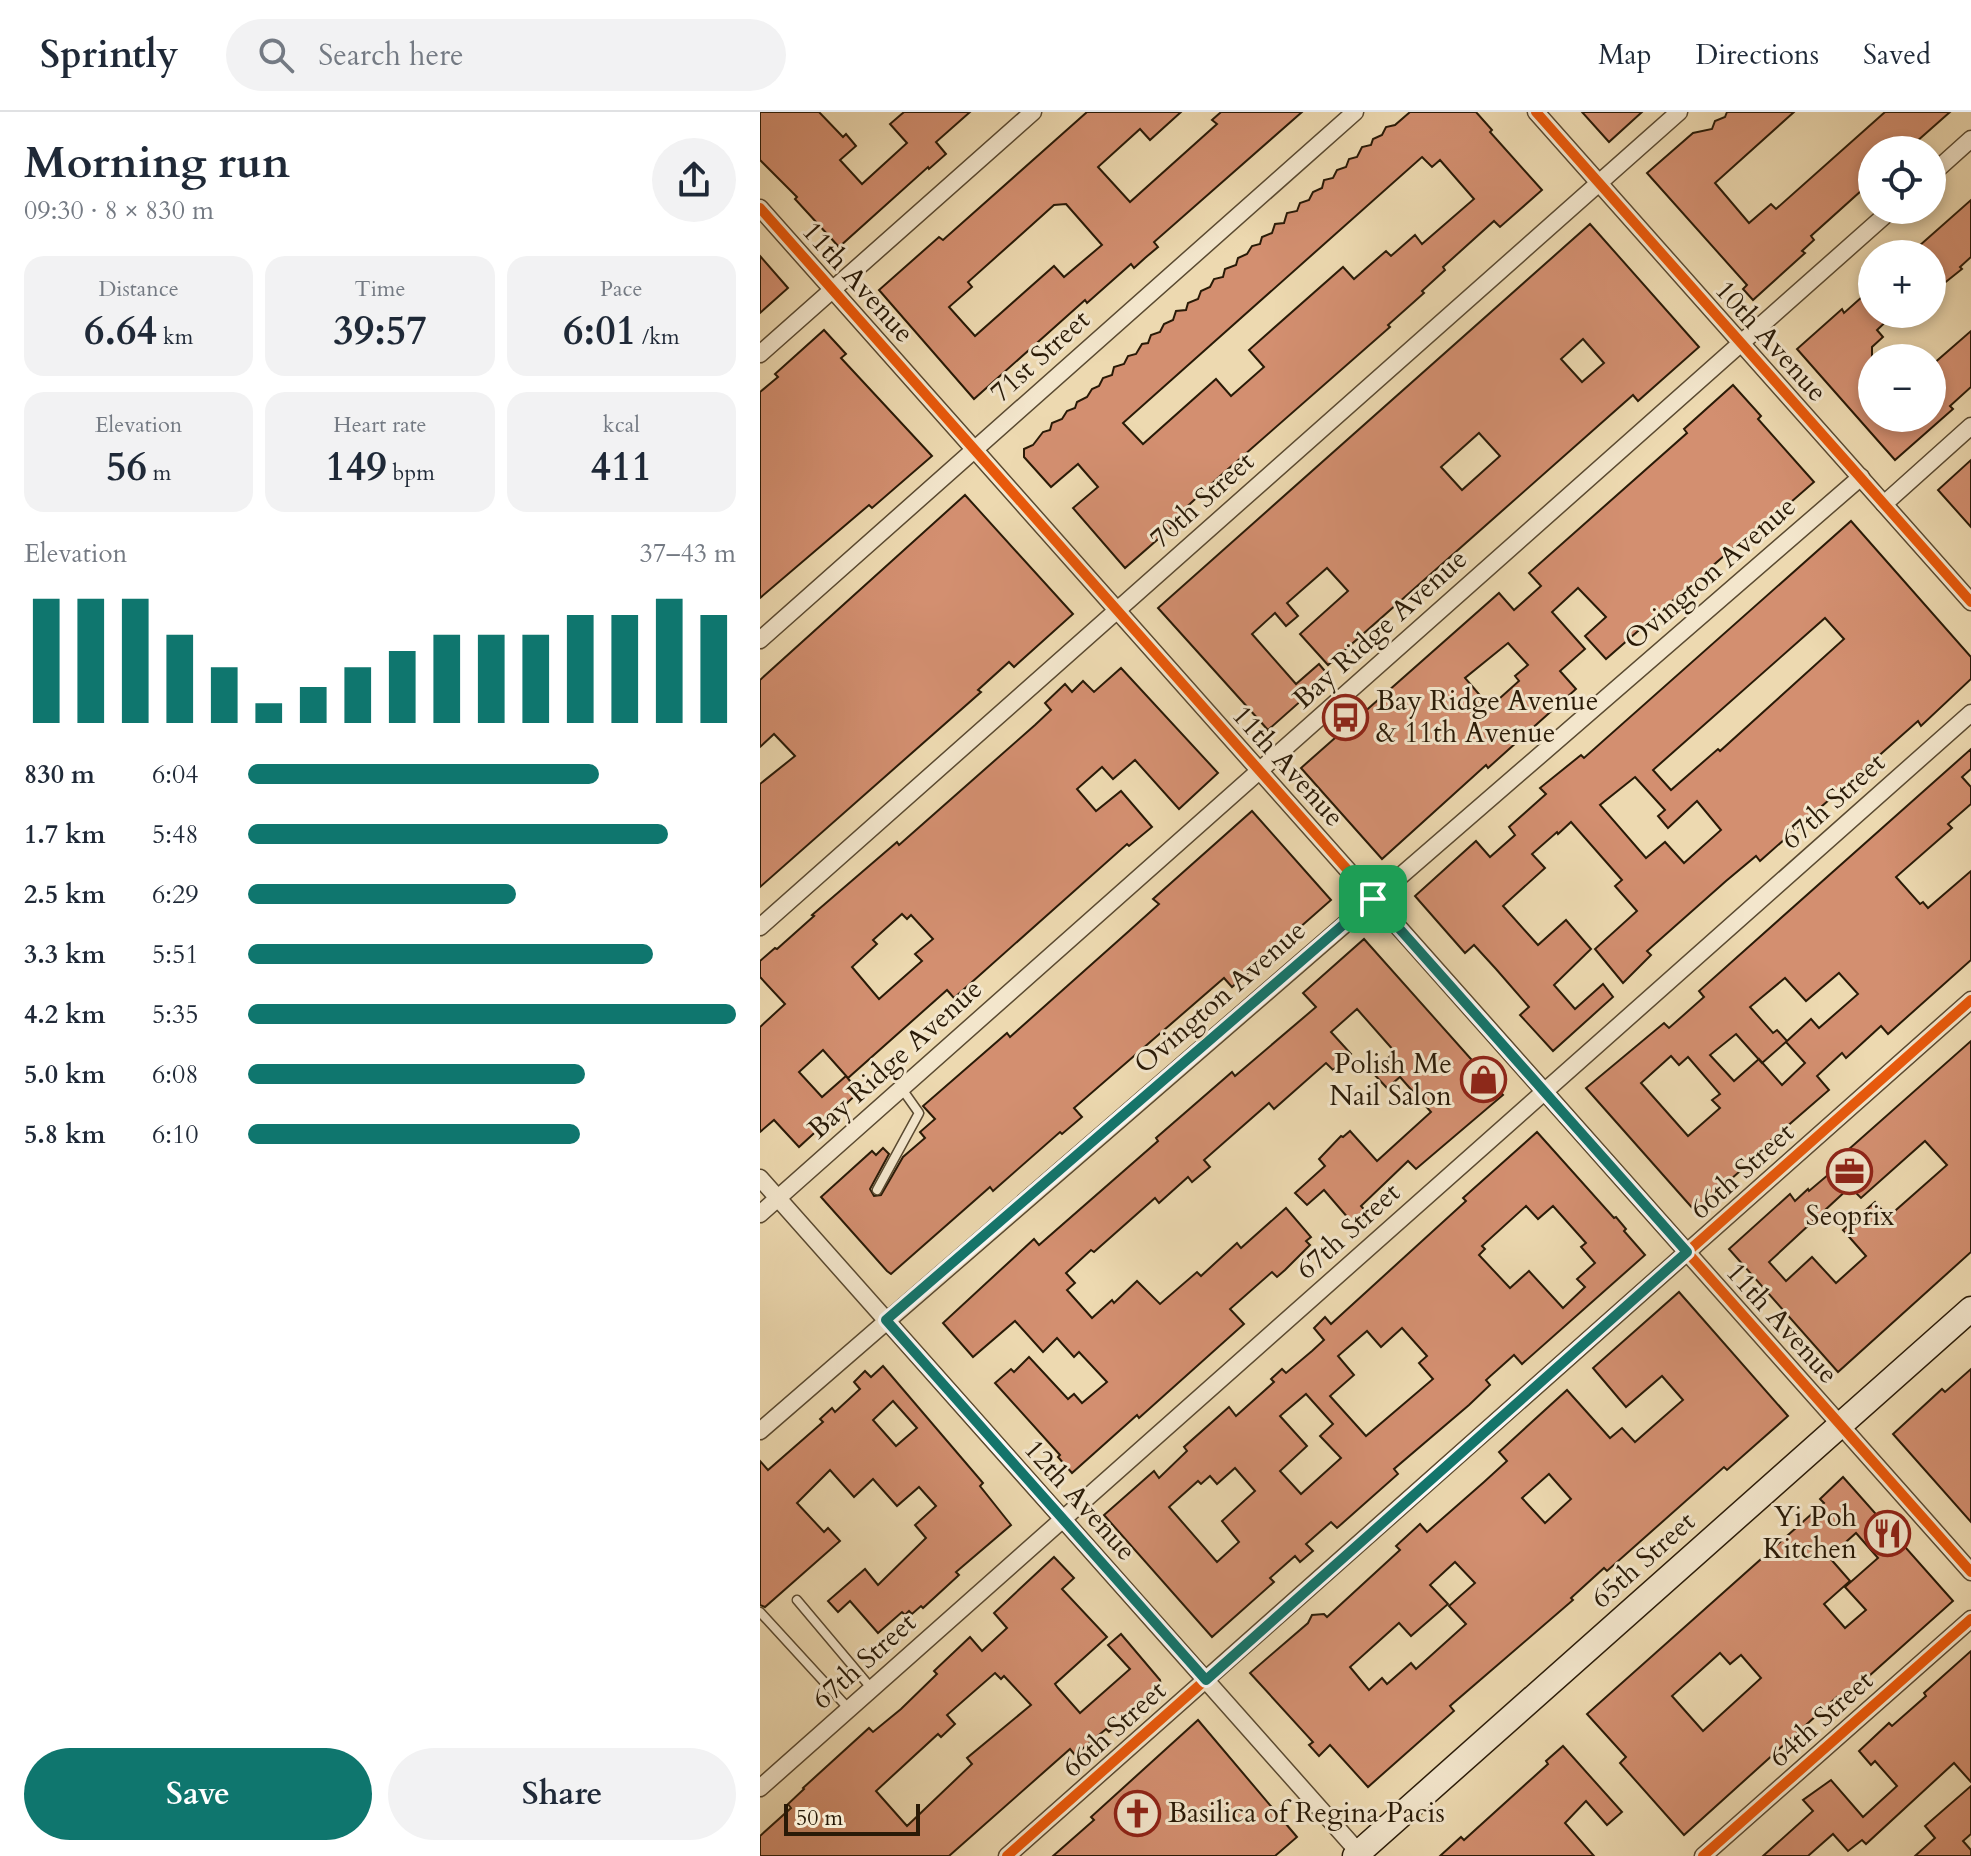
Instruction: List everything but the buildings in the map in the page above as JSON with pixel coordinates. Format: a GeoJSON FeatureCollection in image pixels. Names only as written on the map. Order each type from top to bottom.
{"type":"FeatureCollection","features":[{"type":"Feature","properties":{"kind":"main road","name":"65th Street"},"geometry":{"type":"LineString","coordinates":[[1358,1855],[1971,1309]]}},
{"type":"Feature","properties":{"kind":"street"},"geometry":{"type":"LineString","coordinates":[[760,354],[1033,112]]}},
{"type":"Feature","properties":{"kind":"street","name":"71st Street"},"geometry":{"type":"LineString","coordinates":[[760,640],[1355,112]]}},
{"type":"Feature","properties":{"kind":"street","name":"10th Avenue"},"geometry":{"type":"LineString","coordinates":[[1536,112],[1971,602]]}},
{"type":"Feature","properties":{"kind":"street","name":"70th Street"},"geometry":{"type":"LineString","coordinates":[[760,927],[1679,112]]}},
{"type":"Feature","properties":{"kind":"street"},"geometry":{"type":"LineString","coordinates":[[1946,161],[1971,139]]}},
{"type":"Feature","properties":{"kind":"street","name":"11th Avenue"},"geometry":{"type":"LineString","coordinates":[[764,219],[832,290],[1971,1572]]}},
{"type":"Feature","properties":{"kind":"street","name":"Bay Ridge Avenue"},"geometry":{"type":"LineString","coordinates":[[760,1214],[1875,224]]}},
{"type":"Feature","properties":{"kind":"street"},"geometry":{"type":"LineString","coordinates":[[1884,504],[1971,426]]}},
{"type":"Feature","properties":{"kind":"street","name":"Ovington Avenue"},"geometry":{"type":"LineString","coordinates":[[760,1431],[1861,477]]}},
{"type":"Feature","properties":{"kind":"street","name":"67th Street"},"geometry":{"type":"LineString","coordinates":[[760,1788],[1971,713]]}},
{"type":"Feature","properties":{"kind":"street","name":"66th Street"},"geometry":{"type":"LineString","coordinates":[[1007,1856],[1971,1000]]}},
{"type":"Feature","properties":{"kind":"street","name":"12th Avenue"},"geometry":{"type":"LineString","coordinates":[[760,1178],[1358,1855]]}},
{"type":"Feature","properties":{"kind":"street","name":"64th Street"},"geometry":{"type":"LineString","coordinates":[[1703,1856],[1971,1619]]}},
{"type":"Feature","properties":{"kind":"lane"},"geometry":{"type":"LineString","coordinates":[[877,1190],[919,1113],[901,1088]]}},
{"type":"Feature","properties":{"kind":"lane"},"geometry":{"type":"LineString","coordinates":[[797,1600],[872,1689]]}},
{"type":"Feature","properties":{"kind":"lane"},"geometry":{"type":"LineString","coordinates":[[760,1612],[849,1709]]}},
{"type":"Feature","properties":{"kind":"cycle path"},"geometry":{"type":"LineString","coordinates":[[1536,112],[1971,602]]}},
{"type":"Feature","properties":{"kind":"cycle path"},"geometry":{"type":"LineString","coordinates":[[760,208],[1971,1572]]}},
{"type":"Feature","properties":{"kind":"cycle path"},"geometry":{"type":"LineString","coordinates":[[1007,1856],[1971,1000]]}},
{"type":"Feature","properties":{"kind":"cycle path"},"geometry":{"type":"LineString","coordinates":[[1703,1856],[1971,1619]]}},
{"type":"Feature","properties":{"kind":"place","name":"Bay Ridge Avenue & 11th Avenue"},"geometry":{"type":"Point","coordinates":[1345,717]}},
{"type":"Feature","properties":{"kind":"place","name":"Polish Me Nail Salon"},"geometry":{"type":"Point","coordinates":[1483,1080]}},
{"type":"Feature","properties":{"kind":"place","name":"Seoprix"},"geometry":{"type":"Point","coordinates":[1850,1172]}},
{"type":"Feature","properties":{"kind":"place","name":"Yi Poh Kitchen"},"geometry":{"type":"Point","coordinates":[1888,1533]}},
{"type":"Feature","properties":{"kind":"place","name":"Basilica of Regina Pacis"},"geometry":{"type":"Point","coordinates":[1137,1813]}},
{"type":"Feature","properties":{"kind":"route"},"geometry":{"type":"LineString","coordinates":[[1373,899],[1687,1252],[1206,1680],[886,1320],[1373,899]]}}]}
